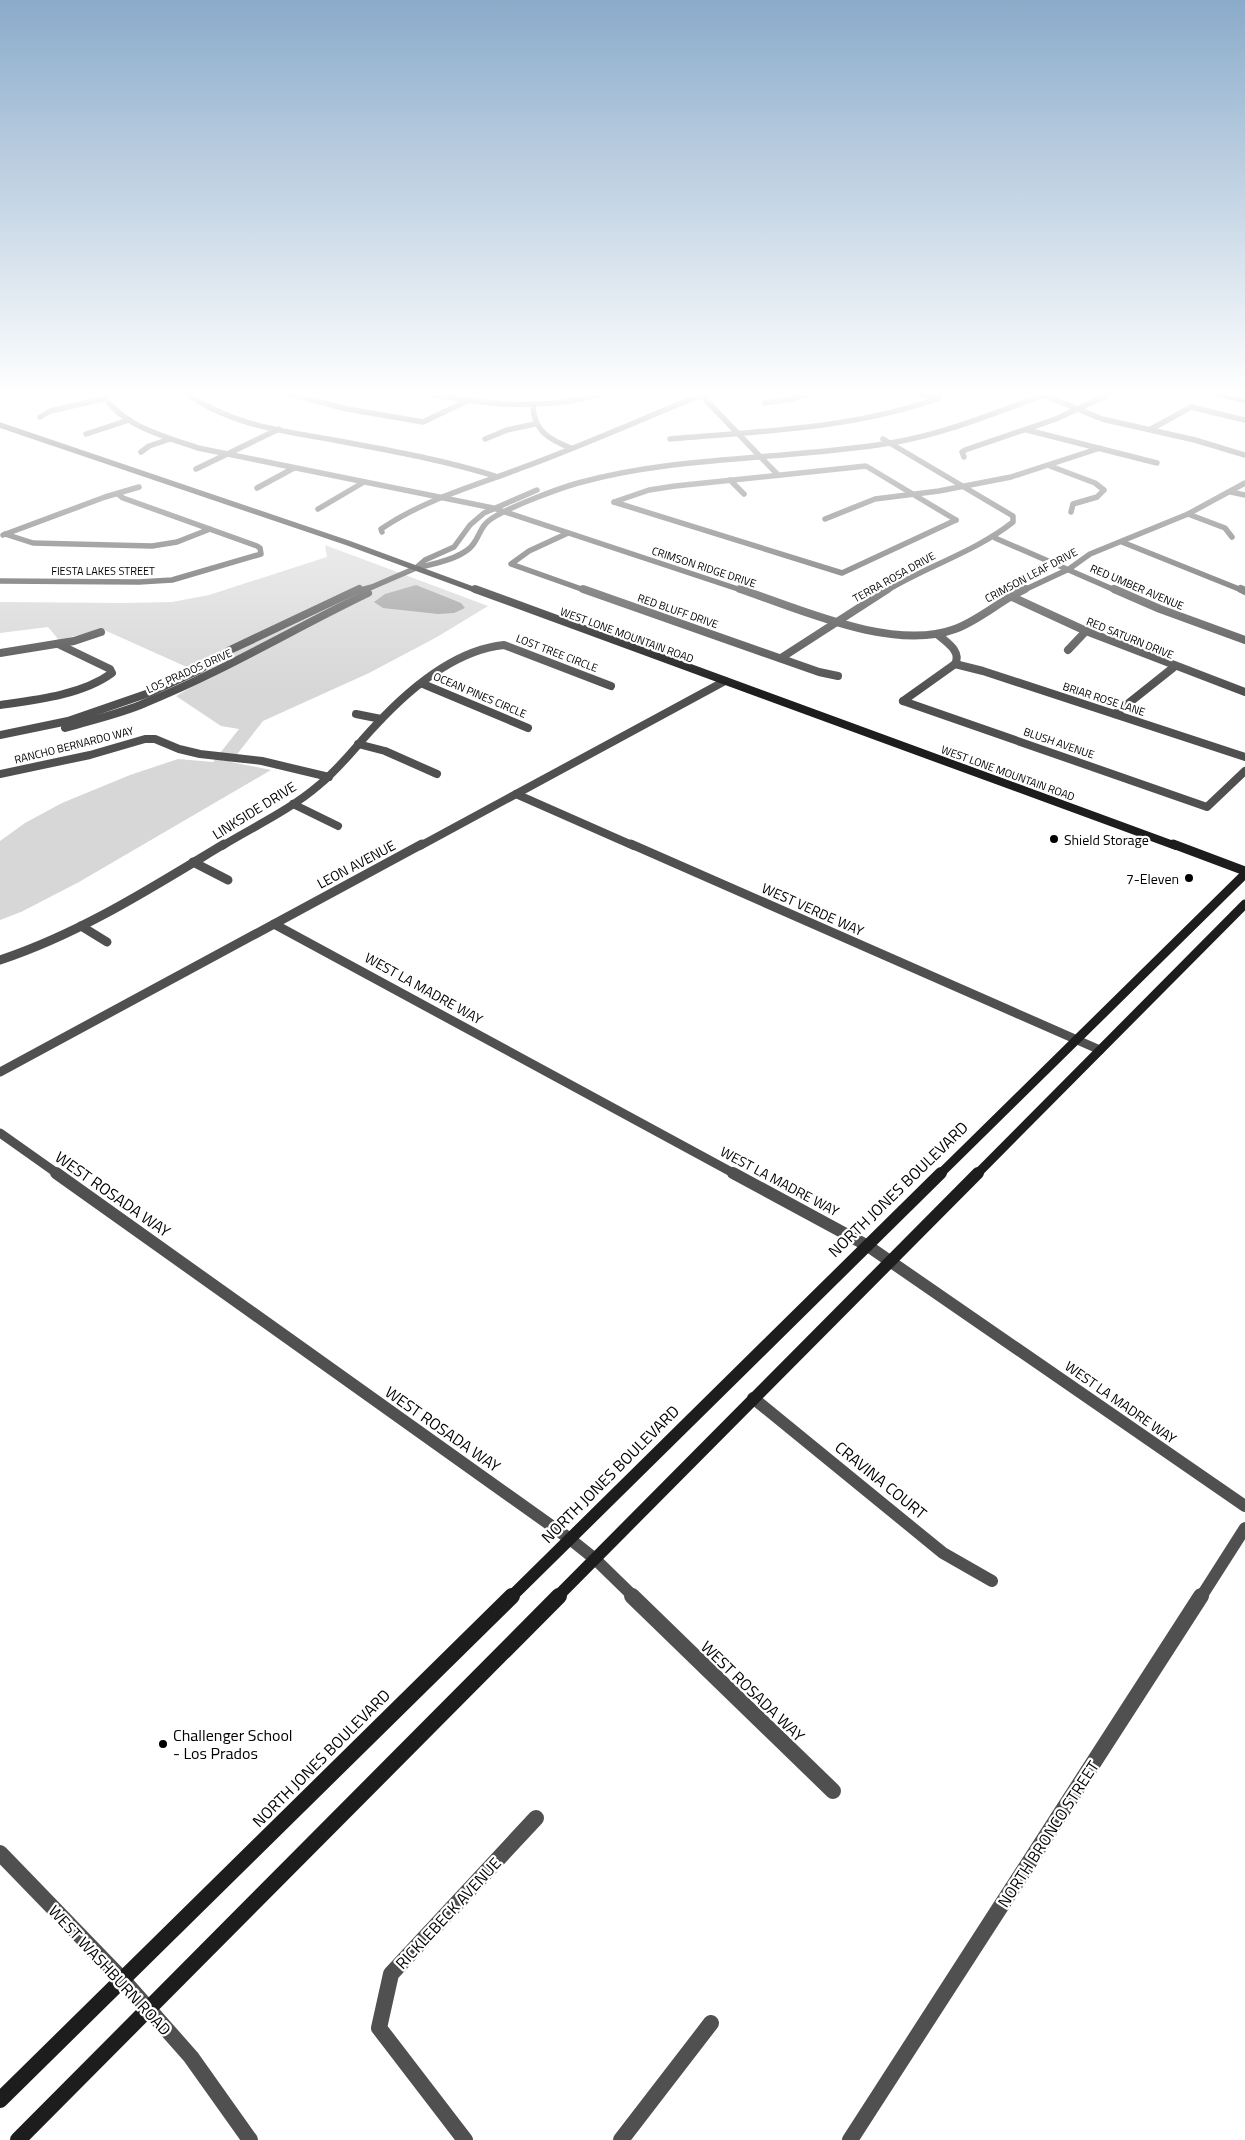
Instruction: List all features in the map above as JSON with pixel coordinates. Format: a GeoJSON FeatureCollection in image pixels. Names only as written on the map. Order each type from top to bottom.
{"type":"FeatureCollection","features":[{"type":"Feature","properties":{"kind":"main road","name":"WEST LONE MOUNTAIN ROAD"},"geometry":{"type":"LineString","coordinates":[[196,492],[416,568],[1245,872]]}},
{"type":"Feature","properties":{"kind":"main road","name":"NORTH JONES BOULEVARD"},"geometry":{"type":"LineString","coordinates":[[0,2100],[1077,1041],[1245,872]]}},
{"type":"Feature","properties":{"kind":"main road"},"geometry":{"type":"LineString","coordinates":[[18,2140],[1245,904]]}},
{"type":"Feature","properties":{"kind":"street"},"geometry":{"type":"LineString","coordinates":[[2,535],[125,492]]}},
{"type":"Feature","properties":{"kind":"street"},"geometry":{"type":"LineString","coordinates":[[318,508],[347,492]]}},
{"type":"Feature","properties":{"kind":"street","name":"CRIMSON RIDGE DRIVE"},"geometry":{"type":"LineString","coordinates":[[415,492],[493,508],[870,632],[898,636],[936,634]]}},
{"type":"Feature","properties":{"kind":"street"},"geometry":{"type":"LineString","coordinates":[[382,532],[381,529],[392,520],[455,492]]}},
{"type":"Feature","properties":{"kind":"street"},"geometry":{"type":"LineString","coordinates":[[416,568],[425,560],[454,547],[470,525],[493,508],[535,492]]}},
{"type":"Feature","properties":{"kind":"street"},"geometry":{"type":"LineString","coordinates":[[416,568],[437,564],[460,554],[474,544],[477,534],[489,520],[554,492]]}},
{"type":"Feature","properties":{"kind":"street"},"geometry":{"type":"LineString","coordinates":[[644,492],[614,502],[842,573],[956,520],[908,492]]}},
{"type":"Feature","properties":{"kind":"street"},"geometry":{"type":"LineString","coordinates":[[825,519],[868,502],[927,492]]}},
{"type":"Feature","properties":{"kind":"street","name":"TERRA ROSA DRIVE"},"geometry":{"type":"LineString","coordinates":[[781,658],[836,621],[917,573],[995,538],[1013,522],[1013,516],[970,492]]}},
{"type":"Feature","properties":{"kind":"street"},"geometry":{"type":"LineString","coordinates":[[1071,512],[1073,504],[1097,497],[1102,492]]}},
{"type":"Feature","properties":{"kind":"street"},"geometry":{"type":"LineString","coordinates":[[1232,492],[1245,495]]}},
{"type":"Feature","properties":{"kind":"street","name":"CRIMSON LEAF DRIVE"},"geometry":{"type":"LineString","coordinates":[[936,634],[956,629],[1010,596],[1069,569],[1090,554],[1188,514],[1232,492]]}},
{"type":"Feature","properties":{"kind":"street"},"geometry":{"type":"LineString","coordinates":[[118,494],[123,498],[210,530]]}},
{"type":"Feature","properties":{"kind":"street"},"geometry":{"type":"LineString","coordinates":[[1188,514],[1226,528],[1232,537]]}},
{"type":"Feature","properties":{"kind":"street"},"geometry":{"type":"LineString","coordinates":[[2,535],[33,543],[152,546],[177,542],[210,530]]}},
{"type":"Feature","properties":{"kind":"street","name":"FIESTA LAKES STREET"},"geometry":{"type":"LineString","coordinates":[[0,582],[72,580],[139,582],[172,580],[256,556],[261,552],[257,546],[210,530]]}},
{"type":"Feature","properties":{"kind":"street","name":"RED BLUFF DRIVE"},"geometry":{"type":"LineString","coordinates":[[568,533],[529,551],[511,564],[838,676]]}},
{"type":"Feature","properties":{"kind":"street","name":"RED UMBER AVENUE"},"geometry":{"type":"LineString","coordinates":[[995,538],[1160,608],[1245,640]]}},
{"type":"Feature","properties":{"kind":"street"},"geometry":{"type":"LineString","coordinates":[[1122,542],[1245,591]]}},
{"type":"Feature","properties":{"kind":"street","name":"LOS PRADOS DRIVE"},"geometry":{"type":"LineString","coordinates":[[0,735],[68,721],[149,693],[199,670],[230,650],[303,615],[362,588],[372,587],[416,568]]}},
{"type":"Feature","properties":{"kind":"street","name":"LOS PRADOS DRIVE"},"geometry":{"type":"LineString","coordinates":[[0,741],[90,722],[144,704],[253,654],[314,619],[372,591],[372,587]]}},
{"type":"Feature","properties":{"kind":"street","name":"RED SATURN DRIVE"},"geometry":{"type":"LineString","coordinates":[[1010,596],[1086,632],[1245,692]]}},
{"type":"Feature","properties":{"kind":"street"},"geometry":{"type":"LineString","coordinates":[[0,653],[58,644],[101,632]]}},
{"type":"Feature","properties":{"kind":"street"},"geometry":{"type":"LineString","coordinates":[[1068,650],[1086,632]]}},
{"type":"Feature","properties":{"kind":"street"},"geometry":{"type":"LineString","coordinates":[[936,634],[955,650],[957,660],[955,664]]}},
{"type":"Feature","properties":{"kind":"street"},"geometry":{"type":"LineString","coordinates":[[0,705],[88,685],[103,680],[112,672],[110,669],[58,644]]}},
{"type":"Feature","properties":{"kind":"street","name":"LINKSIDE DRIVE"},"geometry":{"type":"LineString","coordinates":[[0,960],[40,946],[119,907],[293,804],[329,776],[381,719],[423,684],[476,650],[495,644]]}},
{"type":"Feature","properties":{"kind":"street","name":"LOST TREE CIRCLE"},"geometry":{"type":"LineString","coordinates":[[495,644],[504,645],[611,686]]}},
{"type":"Feature","properties":{"kind":"street","name":"BLUSH AVENUE"},"geometry":{"type":"LineString","coordinates":[[955,664],[903,701],[1207,806],[1245,771]]}},
{"type":"Feature","properties":{"kind":"street","name":"BRIAR ROSE LANE"},"geometry":{"type":"LineString","coordinates":[[955,664],[983,671],[1245,757]]}},
{"type":"Feature","properties":{"kind":"street"},"geometry":{"type":"LineString","coordinates":[[1115,714],[1174,666]]}},
{"type":"Feature","properties":{"kind":"street","name":"LEON AVENUE"},"geometry":{"type":"LineString","coordinates":[[0,1072],[725,681]]}},
{"type":"Feature","properties":{"kind":"street","name":"OCEAN PINES CIRCLE"},"geometry":{"type":"LineString","coordinates":[[423,684],[528,728]]}},
{"type":"Feature","properties":{"kind":"street"},"geometry":{"type":"LineString","coordinates":[[356,714],[381,719]]}},
{"type":"Feature","properties":{"kind":"street","name":"RANCHO BERNARDO WAY"},"geometry":{"type":"LineString","coordinates":[[0,774],[90,755],[145,739],[155,739],[179,749],[200,754],[262,761],[329,776]]}},
{"type":"Feature","properties":{"kind":"street"},"geometry":{"type":"LineString","coordinates":[[358,744],[385,751],[437,774]]}},
{"type":"Feature","properties":{"kind":"street","name":"WEST VERDE WAY"},"geometry":{"type":"LineString","coordinates":[[516,794],[1100,1050]]}},
{"type":"Feature","properties":{"kind":"street"},"geometry":{"type":"LineString","coordinates":[[293,804],[338,826]]}},
{"type":"Feature","properties":{"kind":"street"},"geometry":{"type":"LineString","coordinates":[[194,862],[228,880]]}},
{"type":"Feature","properties":{"kind":"street","name":"WEST LA MADRE WAY"},"geometry":{"type":"LineString","coordinates":[[274,924],[868,1246],[1245,1506]]}},
{"type":"Feature","properties":{"kind":"street"},"geometry":{"type":"LineString","coordinates":[[81,926],[107,942]]}},
{"type":"Feature","properties":{"kind":"street","name":"WEST ROSADA WAY"},"geometry":{"type":"LineString","coordinates":[[0,1133],[570,1539],[594,1558],[833,1791]]}},
{"type":"Feature","properties":{"kind":"street","name":"CRAVINA COURT"},"geometry":{"type":"LineString","coordinates":[[753,1398],[944,1553],[992,1581]]}},
{"type":"Feature","properties":{"kind":"street","name":"NORTH BRONCO STREET"},"geometry":{"type":"LineString","coordinates":[[850,2140],[1245,1528]]}},
{"type":"Feature","properties":{"kind":"street","name":"RICKLEBECK AVENUE"},"geometry":{"type":"LineString","coordinates":[[463,2139],[379,2028],[391,1974],[536,1818]]}},
{"type":"Feature","properties":{"kind":"street","name":"WEST WASHBURN ROAD"},"geometry":{"type":"LineString","coordinates":[[0,1853],[150,2008],[235,2116],[250,2140]]}},
{"type":"Feature","properties":{"kind":"street"},"geometry":{"type":"LineString","coordinates":[[621,2140],[711,2023]]}},
{"type":"Feature","properties":{"kind":"shaded area"},"geometry":{"type":"Polygon","coordinates":[[[325,545],[488,606],[437,637],[369,673],[263,721],[231,762],[271,770],[79,882],[21,912],[0,920],[0,841],[25,823],[62,803],[130,775],[178,759],[213,762],[239,729],[221,726],[176,696],[209,677],[102,629],[59,640],[48,627],[0,633],[0,602],[172,602],[209,595],[327,557],[325,545]]]}},
{"type":"Feature","properties":{"kind":"shaded area"},"geometry":{"type":"Polygon","coordinates":[[[416,585],[461,603],[465,608],[454,613],[438,614],[383,608],[374,602],[385,594],[416,585]]]}},
{"type":"Feature","properties":{"kind":"place","name":"Shield Storage"},"geometry":{"type":"Point","coordinates":[1054,839]}},
{"type":"Feature","properties":{"kind":"place","name":"7-Eleven"},"geometry":{"type":"Point","coordinates":[1189,878]}},
{"type":"Feature","properties":{"kind":"place","name":"Challenger School - Los Prados"},"geometry":{"type":"Point","coordinates":[163,1744]}}]}
